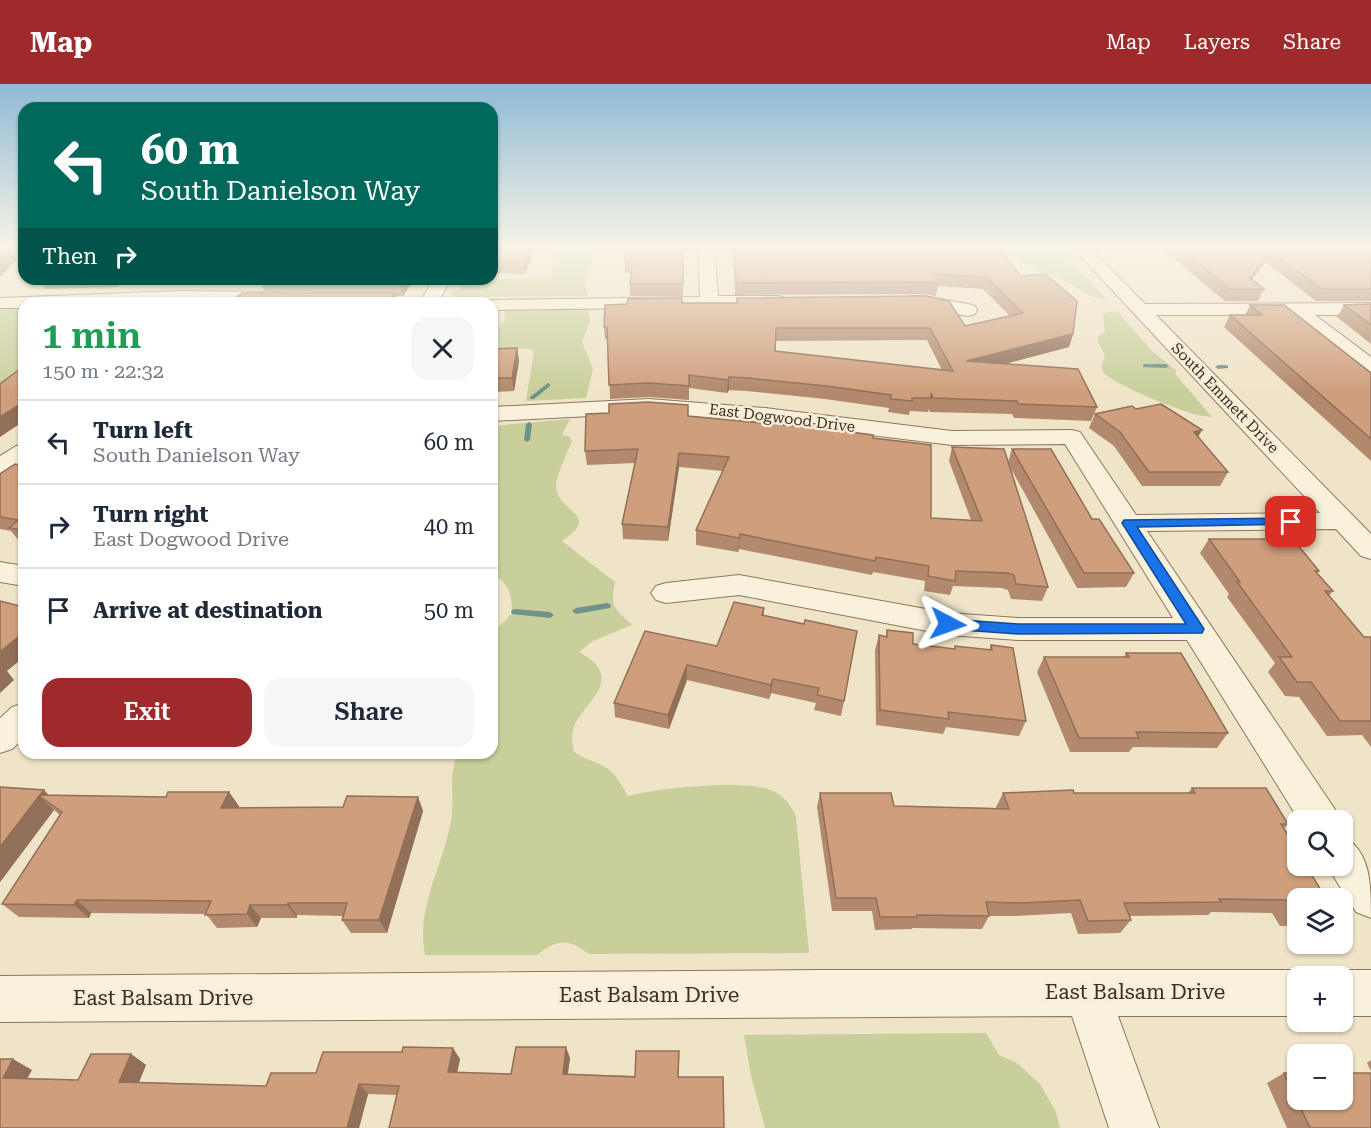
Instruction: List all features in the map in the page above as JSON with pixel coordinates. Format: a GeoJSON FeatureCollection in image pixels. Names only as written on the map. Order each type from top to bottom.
{"type":"FeatureCollection","features":[{"type":"Feature","properties":{"kind":"street"},"geometry":{"type":"LineString","coordinates":[[709,295],[709,301]]}},
{"type":"Feature","properties":{"kind":"street","name":"South Emmett Drive"},"geometry":{"type":"LineString","coordinates":[[1125,295],[1371,550]]}},
{"type":"Feature","properties":{"kind":"street"},"geometry":{"type":"LineString","coordinates":[[498,305],[793,301]]}},
{"type":"Feature","properties":{"kind":"street"},"geometry":{"type":"LineString","coordinates":[[888,301],[924,301],[968,310]]}},
{"type":"Feature","properties":{"kind":"street"},"geometry":{"type":"LineString","coordinates":[[1,303],[18,303]]}},
{"type":"Feature","properties":{"kind":"street"},"geometry":{"type":"LineString","coordinates":[[1296,309],[1371,367]]}},
{"type":"Feature","properties":{"kind":"street"},"geometry":{"type":"LineString","coordinates":[[1140,310],[1371,309]]}},
{"type":"Feature","properties":{"kind":"street","name":"East Dogwood Drive"},"geometry":{"type":"LineString","coordinates":[[498,414],[649,406],[765,415],[952,438],[1072,437],[1128,523]]}},
{"type":"Feature","properties":{"kind":"street"},"geometry":{"type":"LineString","coordinates":[[0,467],[18,455]]}},
{"type":"Feature","properties":{"kind":"street"},"geometry":{"type":"LineString","coordinates":[[1128,523],[1343,521]]}},
{"type":"Feature","properties":{"kind":"street"},"geometry":{"type":"LineString","coordinates":[[1128,523],[1314,810]]}},
{"type":"Feature","properties":{"kind":"street"},"geometry":{"type":"LineString","coordinates":[[0,572],[18,575]]}},
{"type":"Feature","properties":{"kind":"street"},"geometry":{"type":"LineString","coordinates":[[666,593],[739,585],[948,624],[1006,628],[1197,629]]}},
{"type":"Feature","properties":{"kind":"street"},"geometry":{"type":"LineString","coordinates":[[0,739],[18,722]]}},
{"type":"Feature","properties":{"kind":"street"},"geometry":{"type":"LineString","coordinates":[[1353,871],[1371,898]]}},
{"type":"Feature","properties":{"kind":"street"},"geometry":{"type":"LineString","coordinates":[[1087,992],[1134,1128]]}},
{"type":"Feature","properties":{"kind":"street","name":"East Balsam Drive"},"geometry":{"type":"LineString","coordinates":[[0,999],[1087,992],[1287,993]]}},
{"type":"Feature","properties":{"kind":"street"},"geometry":{"type":"LineString","coordinates":[[1353,993],[1371,993]]}},
{"type":"Feature","properties":{"kind":"green space"},"geometry":{"type":"Polygon","coordinates":[[[452,295],[588,296],[456,297],[452,295]]]}},
{"type":"Feature","properties":{"kind":"green space"},"geometry":{"type":"Polygon","coordinates":[[[1089,295],[1102,295],[1106,299],[1089,295]]]}},
{"type":"Feature","properties":{"kind":"green space"},"geometry":{"type":"Polygon","coordinates":[[[18,308],[18,372],[0,384],[0,309],[18,308]]]}},
{"type":"Feature","properties":{"kind":"green space"},"geometry":{"type":"Polygon","coordinates":[[[588,309],[590,321],[582,342],[593,369],[586,398],[526,401],[534,351],[499,348],[498,330],[505,319],[504,311],[588,309]]]}},
{"type":"Feature","properties":{"kind":"green space"},"geometry":{"type":"Polygon","coordinates":[[[1117,311],[1153,352],[1176,370],[1176,375],[1212,417],[1196,415],[1161,402],[1132,390],[1104,373],[1102,366],[1105,355],[1097,340],[1099,335],[1105,332],[1103,313],[1117,311]]]}},
{"type":"Feature","properties":{"kind":"green space"},"geometry":{"type":"Polygon","coordinates":[[[570,419],[562,435],[569,436],[572,441],[556,486],[558,495],[578,519],[578,525],[574,532],[562,541],[615,582],[613,602],[621,615],[632,625],[593,641],[579,652],[594,662],[600,670],[602,679],[596,694],[575,724],[572,738],[574,752],[608,769],[617,778],[628,796],[678,788],[738,785],[768,789],[782,796],[789,803],[796,817],[809,953],[589,954],[575,945],[563,942],[537,955],[425,955],[424,919],[449,832],[455,759],[498,759],[498,627],[512,614],[509,591],[498,578],[498,425],[570,419]]]}},
{"type":"Feature","properties":{"kind":"green space"},"geometry":{"type":"Polygon","coordinates":[[[986,1033],[999,1055],[1017,1063],[1040,1084],[1056,1112],[1060,1128],[765,1128],[751,1076],[744,1035],[986,1033]]]}},
{"type":"Feature","properties":{"kind":"building"},"geometry":{"type":"Polygon","coordinates":[[[240,295],[394,295],[393,297],[237,297],[240,295]]]}},
{"type":"Feature","properties":{"kind":"building"},"geometry":{"type":"Polygon","coordinates":[[[1004,295],[1070,295],[1077,301],[1073,334],[966,361],[1078,369],[1097,407],[933,398],[931,393],[931,398],[912,398],[912,401],[891,399],[891,395],[826,386],[748,378],[729,377],[728,380],[689,375],[689,386],[649,383],[609,385],[607,327],[604,327],[605,305],[627,304],[628,299],[682,298],[682,303],[737,303],[737,298],[926,296],[949,301],[965,326],[1023,313],[1004,295]],[[776,328],[775,351],[953,371],[930,328],[776,328]]]}},
{"type":"Feature","properties":{"kind":"building"},"geometry":{"type":"Polygon","coordinates":[[[1371,304],[1371,325],[1344,305],[1371,304]]]}},
{"type":"Feature","properties":{"kind":"building"},"geometry":{"type":"Polygon","coordinates":[[[1250,305],[1284,305],[1371,373],[1371,439],[1230,315],[1262,315],[1250,305]]]}},
{"type":"Feature","properties":{"kind":"building"},"geometry":{"type":"Polygon","coordinates":[[[517,348],[512,378],[498,378],[498,349],[517,348]]]}},
{"type":"Feature","properties":{"kind":"building"},"geometry":{"type":"Polygon","coordinates":[[[18,370],[18,406],[0,417],[0,384],[18,370]]]}},
{"type":"Feature","properties":{"kind":"building"},"geometry":{"type":"Polygon","coordinates":[[[648,402],[688,405],[688,416],[794,426],[795,423],[820,424],[819,428],[931,445],[931,518],[982,521],[952,447],[1004,449],[1048,587],[1016,584],[1014,575],[1008,573],[956,571],[955,581],[928,576],[929,566],[876,557],[875,561],[740,534],[739,538],[696,530],[729,457],[679,453],[668,527],[622,524],[638,449],[585,451],[586,414],[609,413],[609,404],[648,402]]]}},
{"type":"Feature","properties":{"kind":"building"},"geometry":{"type":"Polygon","coordinates":[[[1161,404],[1202,430],[1194,432],[1228,472],[1149,472],[1120,432],[1095,414],[1132,406],[1136,409],[1161,404]]]}},
{"type":"Feature","properties":{"kind":"building"},"geometry":{"type":"Polygon","coordinates":[[[1012,449],[1051,449],[1092,519],[1099,519],[1134,573],[1084,573],[1012,449]]]}},
{"type":"Feature","properties":{"kind":"building"},"geometry":{"type":"Polygon","coordinates":[[[15,464],[18,465],[18,520],[0,517],[0,474],[15,464]]]}},
{"type":"Feature","properties":{"kind":"building"},"geometry":{"type":"Polygon","coordinates":[[[18,520],[18,529],[9,528],[18,520]]]}},
{"type":"Feature","properties":{"kind":"building"},"geometry":{"type":"Polygon","coordinates":[[[1209,539],[1293,539],[1319,571],[1315,571],[1333,591],[1325,591],[1364,637],[1371,637],[1371,721],[1340,721],[1311,682],[1297,682],[1279,657],[1292,657],[1237,582],[1240,582],[1209,539]]]}},
{"type":"Feature","properties":{"kind":"building"},"geometry":{"type":"Polygon","coordinates":[[[0,601],[18,606],[18,637],[0,652],[0,601]]]}},
{"type":"Feature","properties":{"kind":"building"},"geometry":{"type":"Polygon","coordinates":[[[734,602],[764,608],[762,615],[804,624],[805,620],[857,631],[844,701],[817,695],[819,688],[773,679],[771,685],[687,665],[668,715],[614,703],[645,631],[717,646],[734,602]]]}},
{"type":"Feature","properties":{"kind":"building"},"geometry":{"type":"Polygon","coordinates":[[[887,630],[913,633],[913,644],[955,649],[955,646],[992,650],[991,645],[1013,648],[1026,721],[948,712],[949,719],[880,710],[879,635],[887,637],[887,630]]]}},
{"type":"Feature","properties":{"kind":"building"},"geometry":{"type":"Polygon","coordinates":[[[1126,653],[1181,653],[1228,733],[1136,732],[1139,738],[1079,738],[1044,657],[1129,657],[1126,653]]]}},
{"type":"Feature","properties":{"kind":"building"},"geometry":{"type":"Polygon","coordinates":[[[0,787],[44,790],[40,795],[166,797],[168,792],[229,792],[221,808],[343,807],[347,796],[418,797],[379,920],[342,920],[347,903],[250,905],[247,914],[205,915],[211,901],[77,900],[74,905],[2,904],[62,812],[39,796],[0,847],[0,787]]]}},
{"type":"Feature","properties":{"kind":"building"},"geometry":{"type":"Polygon","coordinates":[[[1192,788],[1266,788],[1287,822],[1281,824],[1287,834],[1287,876],[1312,876],[1320,888],[1287,888],[1287,900],[1219,899],[1221,902],[1124,903],[1131,920],[1088,921],[1080,900],[986,902],[989,916],[880,917],[876,898],[836,898],[820,793],[891,793],[894,806],[1009,809],[1003,793],[1073,790],[1074,793],[1195,793],[1192,788]]]}},
{"type":"Feature","properties":{"kind":"building"},"geometry":{"type":"Polygon","coordinates":[[[403,1047],[453,1048],[448,1072],[511,1074],[516,1047],[566,1047],[563,1074],[635,1077],[636,1051],[679,1051],[678,1077],[723,1077],[724,1128],[389,1128],[399,1086],[359,1084],[347,1128],[0,1128],[0,1059],[13,1059],[3,1078],[78,1080],[91,1054],[131,1054],[119,1082],[266,1086],[271,1073],[316,1073],[323,1052],[402,1052],[403,1047]]]}},
{"type":"Feature","properties":{"kind":"building"},"geometry":{"type":"Polygon","coordinates":[[[1353,1073],[1371,1073],[1371,1128],[1310,1128],[1301,1110],[1353,1110],[1353,1073]]]}},
{"type":"Feature","properties":{"kind":"waterway"},"geometry":{"type":"LineString","coordinates":[[1145,366],[1166,366]]}},
{"type":"Feature","properties":{"kind":"waterway"},"geometry":{"type":"LineString","coordinates":[[1218,367],[1226,367]]}},
{"type":"Feature","properties":{"kind":"waterway"},"geometry":{"type":"LineString","coordinates":[[532,398],[548,385]]}},
{"type":"Feature","properties":{"kind":"waterway"},"geometry":{"type":"LineString","coordinates":[[527,440],[529,424]]}},
{"type":"Feature","properties":{"kind":"waterway"},"geometry":{"type":"LineString","coordinates":[[576,611],[607,606]]}},
{"type":"Feature","properties":{"kind":"waterway"},"geometry":{"type":"LineString","coordinates":[[515,612],[550,615]]}},
{"type":"Feature","properties":{"kind":"route"},"geometry":{"type":"LineString","coordinates":[[948,624],[1018,629],[1197,629],[1128,523],[1291,522]]}}]}
